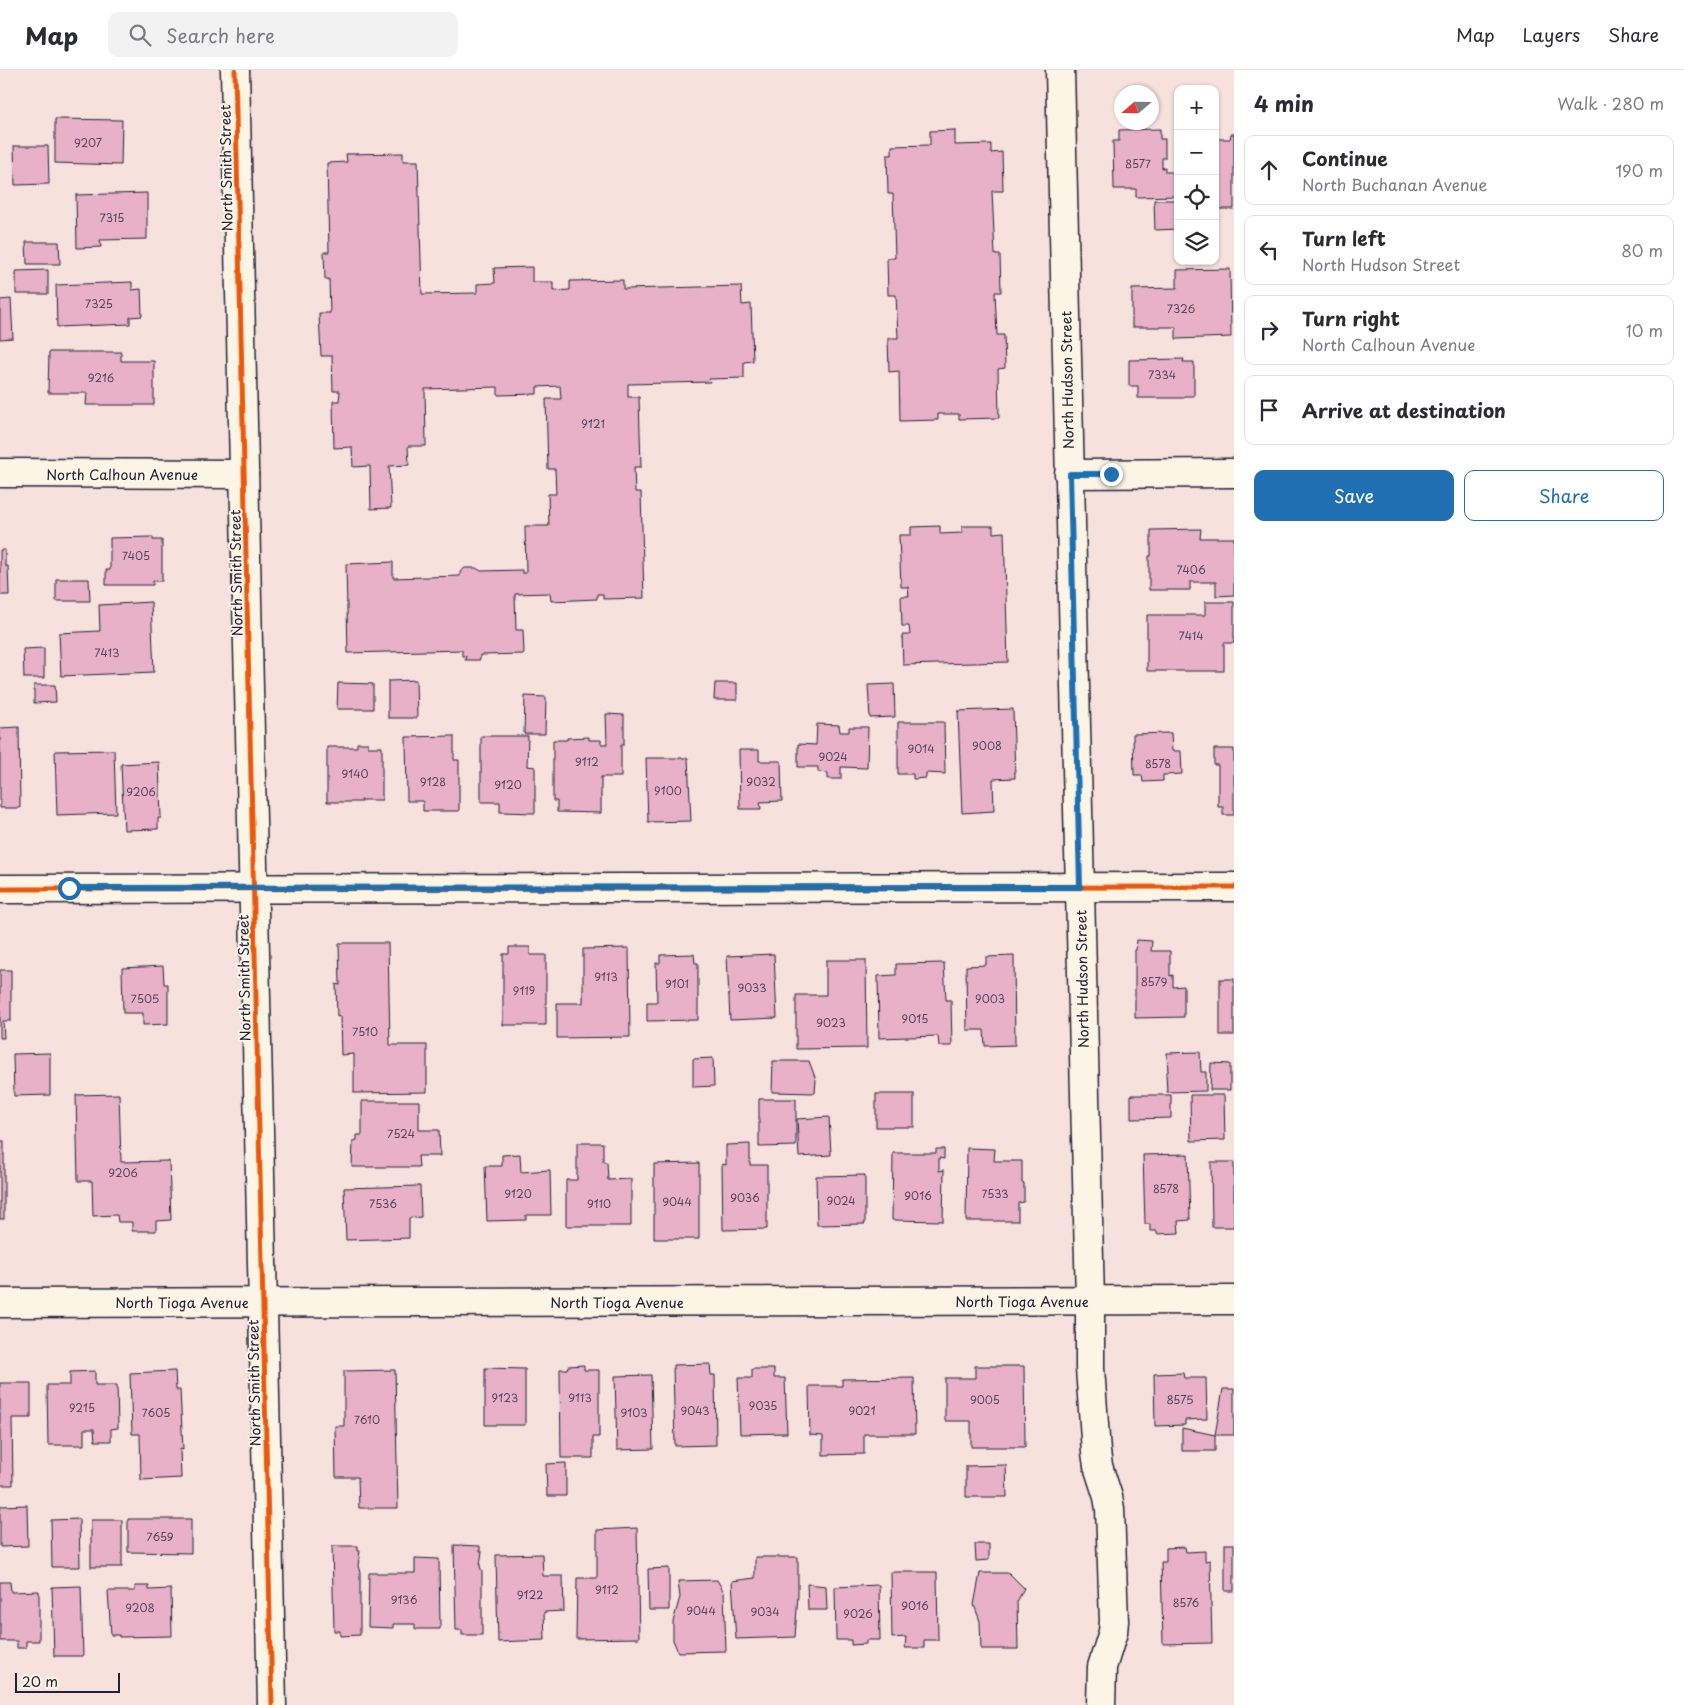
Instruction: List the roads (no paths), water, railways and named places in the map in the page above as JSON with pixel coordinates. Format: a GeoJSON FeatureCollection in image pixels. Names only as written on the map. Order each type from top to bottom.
{"type":"FeatureCollection","features":[{"type":"Feature","properties":{"kind":"street","name":"North Smith Street"},"geometry":{"type":"LineString","coordinates":[[235,70],[272,1705]]}},
{"type":"Feature","properties":{"kind":"street","name":"North Hudson Street"},"geometry":{"type":"LineString","coordinates":[[1060,70],[1090,1301],[1090,1368],[1098,1466],[1110,1509],[1114,1621],[1113,1632],[1102,1666],[1101,1705]]}},
{"type":"Feature","properties":{"kind":"street","name":"North Calhoun Avenue"},"geometry":{"type":"LineString","coordinates":[[0,473],[244,474]]}},
{"type":"Feature","properties":{"kind":"street"},"geometry":{"type":"LineString","coordinates":[[1070,474],[1234,473]]}},
{"type":"Feature","properties":{"kind":"street"},"geometry":{"type":"LineString","coordinates":[[0,889],[1234,887]]}},
{"type":"Feature","properties":{"kind":"street","name":"North Tioga Avenue"},"geometry":{"type":"LineString","coordinates":[[0,1303],[1234,1300]]}}]}
